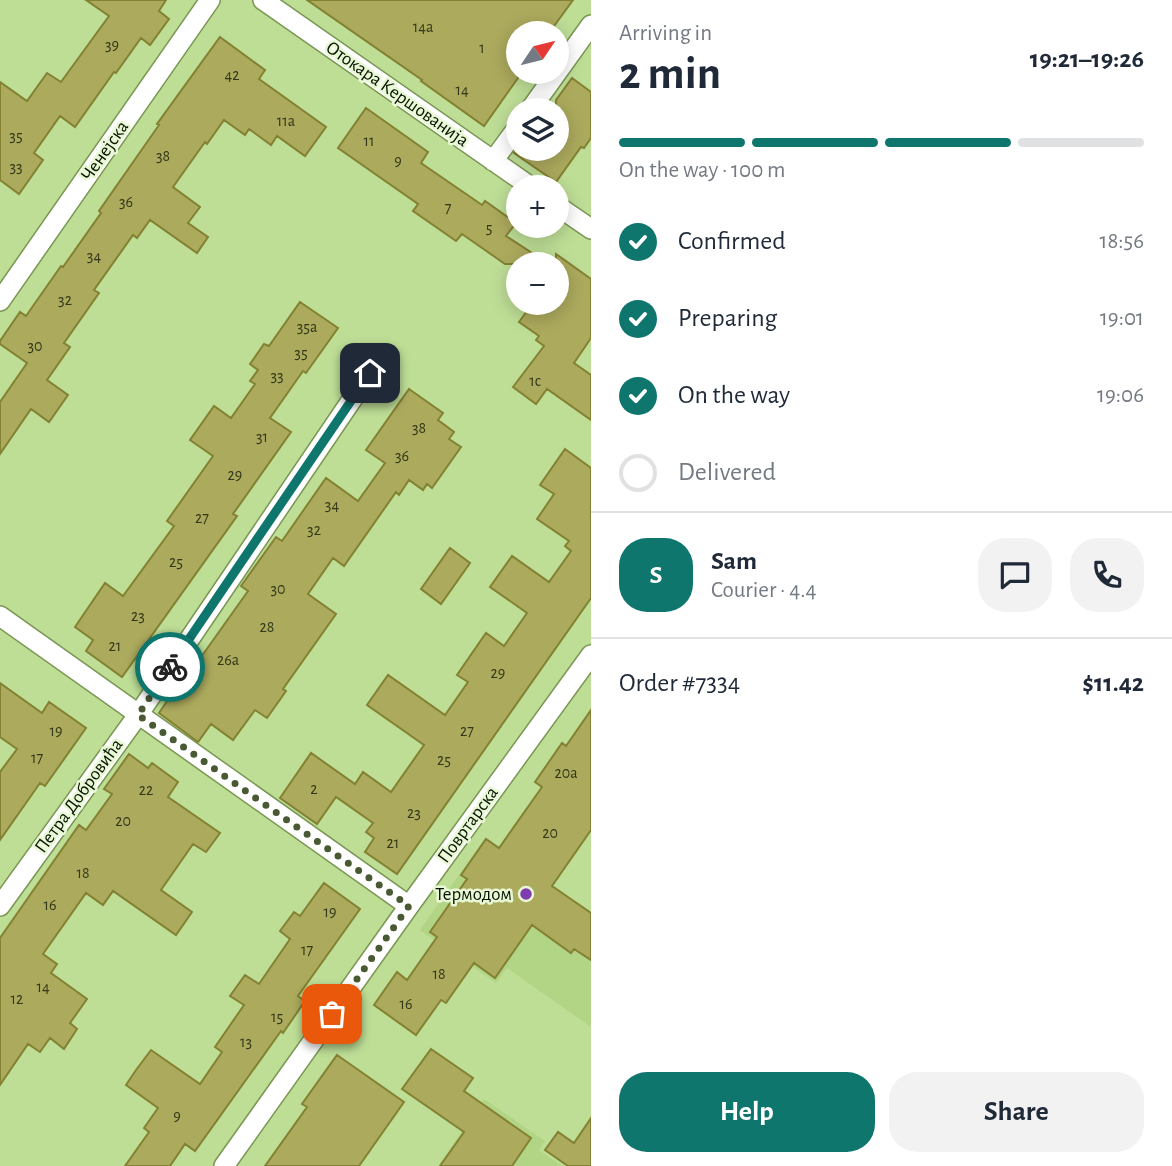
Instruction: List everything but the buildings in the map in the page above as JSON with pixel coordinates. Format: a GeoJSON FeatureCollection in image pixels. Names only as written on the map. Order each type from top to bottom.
{"type":"FeatureCollection","features":[{"type":"Feature","properties":{"kind":"street","name":"Ченејска"},"geometry":{"type":"LineString","coordinates":[[0,301],[210,0]]}},
{"type":"Feature","properties":{"kind":"street","name":"Отокара Кершованија"},"geometry":{"type":"LineString","coordinates":[[263,0],[514,175]]}},
{"type":"Feature","properties":{"kind":"street"},"geometry":{"type":"LineString","coordinates":[[539,98],[591,25]]}},
{"type":"Feature","properties":{"kind":"street"},"geometry":{"type":"LineString","coordinates":[[494,161],[506,144]]}},
{"type":"Feature","properties":{"kind":"street"},"geometry":{"type":"LineString","coordinates":[[569,214],[591,229]]}},
{"type":"Feature","properties":{"kind":"street","name":"Петра Добровића"},"geometry":{"type":"LineString","coordinates":[[0,906],[138,715],[370,373]]}},
{"type":"Feature","properties":{"kind":"street"},"geometry":{"type":"LineString","coordinates":[[0,616],[409,906]]}},
{"type":"Feature","properties":{"kind":"street","name":"Повртарска"},"geometry":{"type":"LineString","coordinates":[[224,1166],[591,655]]}},
{"type":"Feature","properties":{"kind":"shaded area"},"geometry":{"type":"Polygon","coordinates":[[[485,838],[591,913],[591,1027],[507,968],[496,983],[420,930],[485,838]]]}},
{"type":"Feature","properties":{"kind":"shaded area"},"geometry":{"type":"Polygon","coordinates":[[[484,1099],[545,1141],[539,1150],[562,1166],[438,1166],[484,1099]]]}},
{"type":"Feature","properties":{"kind":"way so far"},"geometry":{"type":"LineString","coordinates":[[170,667],[138,715],[409,906],[332,1014]]}},
{"type":"Feature","properties":{"kind":"place","name":"Термодом"},"geometry":{"type":"Point","coordinates":[526,894]}},
{"type":"Feature","properties":{"kind":"route"},"geometry":{"type":"LineString","coordinates":[[170,667],[370,373]]}}]}
